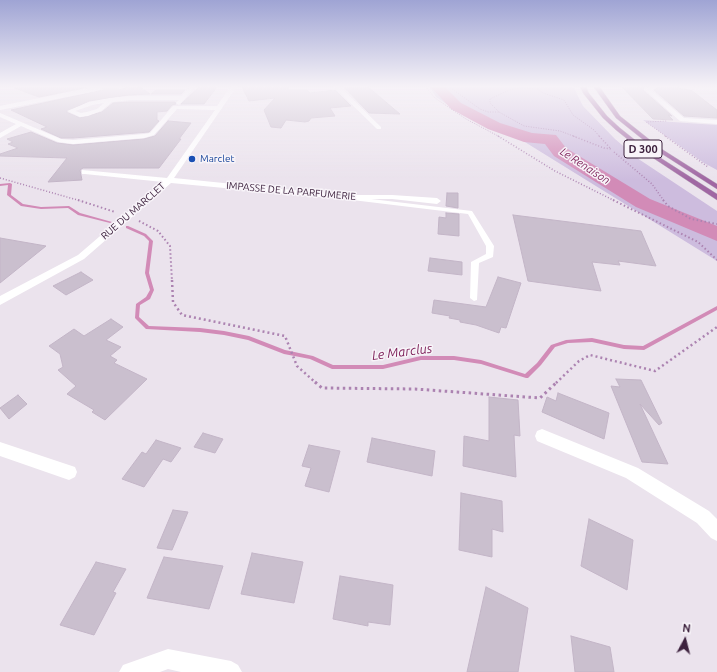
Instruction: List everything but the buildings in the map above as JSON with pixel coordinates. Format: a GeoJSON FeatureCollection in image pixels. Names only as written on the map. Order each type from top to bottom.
{"type":"FeatureCollection","features":[{"type":"Feature","properties":{"kind":"main road","name":"D 300"},"geometry":{"type":"LineString","coordinates":[[605,117],[618,130],[643,149],[717,198]]}},
{"type":"Feature","properties":{"kind":"main road","name":"D 300"},"geometry":{"type":"LineString","coordinates":[[618,117],[658,149],[717,187]]}},
{"type":"Feature","properties":{"kind":"street"},"geometry":{"type":"LineString","coordinates":[[5,117],[60,141],[73,142],[152,134],[166,117]]}},
{"type":"Feature","properties":{"kind":"street","name":"RUE DU MARCLET"},"geometry":{"type":"LineString","coordinates":[[0,301],[81,257],[128,217],[169,179],[212,117]]}},
{"type":"Feature","properties":{"kind":"street"},"geometry":{"type":"LineString","coordinates":[[368,117],[379,128]]}},
{"type":"Feature","properties":{"kind":"street"},"geometry":{"type":"LineString","coordinates":[[679,117],[682,120],[717,122]]}},
{"type":"Feature","properties":{"kind":"street"},"geometry":{"type":"LineString","coordinates":[[0,136],[20,124]]}},
{"type":"Feature","properties":{"kind":"street","name":"IMPASSE DE LA PARFUMERIE"},"geometry":{"type":"LineString","coordinates":[[85,172],[342,197],[392,197],[437,202]]}},
{"type":"Feature","properties":{"kind":"street"},"geometry":{"type":"LineString","coordinates":[[542,436],[632,474],[703,517],[717,532]]}},
{"type":"Feature","properties":{"kind":"street"},"geometry":{"type":"LineString","coordinates":[[0,449],[69,472]]}},
{"type":"Feature","properties":{"kind":"street"},"geometry":{"type":"LineString","coordinates":[[130,672],[168,659],[231,672]]}},
{"type":"Feature","properties":{"kind":"lane"},"geometry":{"type":"LineString","coordinates":[[342,197],[470,212],[490,246],[490,254],[475,262],[474,298]]}},
{"type":"Feature","properties":{"kind":"path"},"geometry":{"type":"LineString","coordinates":[[464,117],[515,145],[554,170],[698,242],[717,260]]}},
{"type":"Feature","properties":{"kind":"path"},"geometry":{"type":"LineString","coordinates":[[509,117],[524,126],[565,133],[604,148],[612,149],[594,130],[576,117]]}},
{"type":"Feature","properties":{"kind":"path"},"geometry":{"type":"LineString","coordinates":[[682,120],[684,121],[646,122],[712,170]]}},
{"type":"Feature","properties":{"kind":"path"},"geometry":{"type":"LineString","coordinates":[[614,152],[652,184],[668,206],[692,219],[717,224]]}},
{"type":"Feature","properties":{"kind":"path"},"geometry":{"type":"LineString","coordinates":[[0,178],[89,203],[128,217],[158,231],[170,246],[173,302],[182,315],[285,336],[296,364],[322,388],[415,389],[540,398],[580,361],[590,355],[655,371],[717,327]]}},
{"type":"Feature","properties":{"kind":"shaded area"},"geometry":{"type":"Polygon","coordinates":[[[467,117],[594,117],[615,139],[640,160],[717,211],[717,261],[520,139],[491,129],[467,117]]]}},
{"type":"Feature","properties":{"kind":"shaded area"},"geometry":{"type":"Polygon","coordinates":[[[643,120],[717,125],[717,170],[704,163],[643,120]]]}},
{"type":"Feature","properties":{"kind":"waterway","name":"Le Renaison"},"geometry":{"type":"LineString","coordinates":[[478,117],[494,126],[530,138],[550,139],[560,152],[643,203],[717,234]]}},
{"type":"Feature","properties":{"kind":"waterway","name":"Le Marclus"},"geometry":{"type":"LineString","coordinates":[[0,185],[10,184],[9,195],[22,205],[41,208],[69,207],[79,214],[110,222]]}},
{"type":"Feature","properties":{"kind":"waterway","name":"Le Marclus"},"geometry":{"type":"LineString","coordinates":[[127,227],[145,235],[151,241],[147,273],[152,290],[148,298],[138,304],[137,318],[148,328],[200,330],[249,338],[284,352],[311,357],[332,367],[383,367],[421,358],[454,358],[481,362],[526,376],[539,364],[553,346],[568,341],[592,340],[624,347],[644,348],[717,308]]}},
{"type":"Feature","properties":{"kind":"place","name":"Marclet"},"geometry":{"type":"Point","coordinates":[192,159]}}]}
